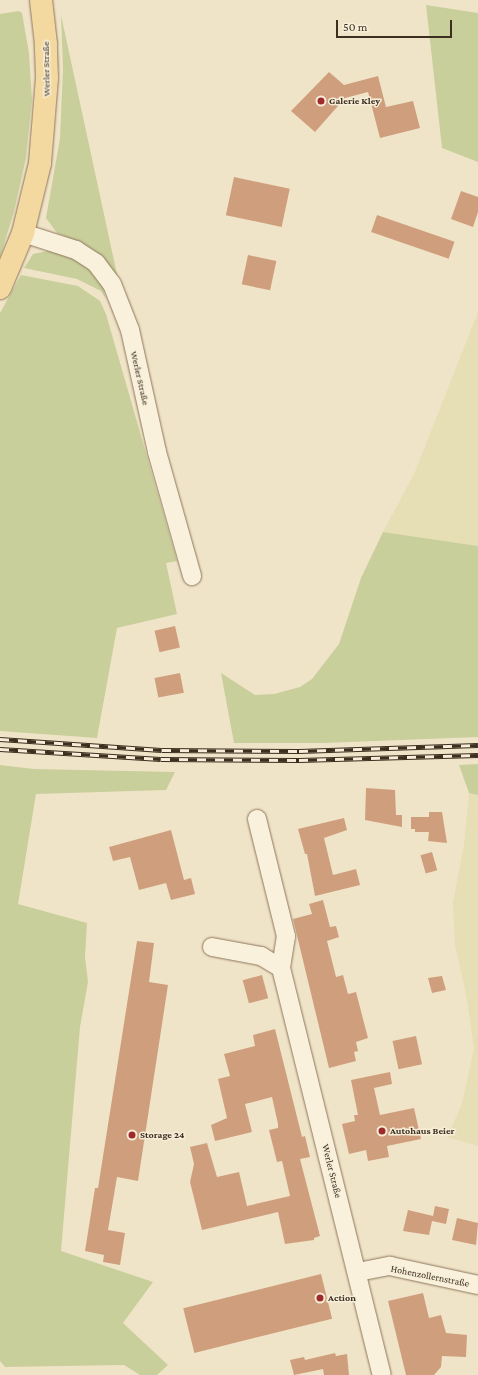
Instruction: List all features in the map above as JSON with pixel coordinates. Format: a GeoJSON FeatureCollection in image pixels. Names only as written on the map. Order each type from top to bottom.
{"type":"FeatureCollection","features":[{"type":"Feature","properties":{"kind":"main road","name":"Werler Straße"},"geometry":{"type":"LineString","coordinates":[[0,288],[23,233],[37,178],[46,110],[46,44],[41,0]]}},
{"type":"Feature","properties":{"kind":"street","name":"Werler Straße"},"geometry":{"type":"LineString","coordinates":[[23,233],[76,250],[96,263],[112,284],[130,330],[157,452],[192,576]]}},
{"type":"Feature","properties":{"kind":"street","name":"Werler Straße"},"geometry":{"type":"LineString","coordinates":[[257,819],[286,936],[280,968],[358,1272],[382,1375]]}},
{"type":"Feature","properties":{"kind":"street"},"geometry":{"type":"LineString","coordinates":[[212,947],[261,956],[280,968]]}},
{"type":"Feature","properties":{"kind":"street","name":"Hohenzollernstraße"},"geometry":{"type":"LineString","coordinates":[[358,1272],[390,1266],[478,1285]]}},
{"type":"Feature","properties":{"kind":"shaded area"},"geometry":{"type":"Polygon","coordinates":[[[478,312],[478,546],[383,532],[414,474],[478,312]]]}},
{"type":"Feature","properties":{"kind":"shaded area"},"geometry":{"type":"Polygon","coordinates":[[[469,793],[478,795],[478,1146],[447,1137],[462,1104],[474,1048],[466,994],[455,945],[453,903],[464,844],[469,793]]]}},
{"type":"Feature","properties":{"kind":"green space"},"geometry":{"type":"Polygon","coordinates":[[[426,5],[478,13],[478,162],[442,148],[426,5]]]}},
{"type":"Feature","properties":{"kind":"green space"},"geometry":{"type":"Polygon","coordinates":[[[19,11],[22,13],[29,53],[32,100],[26,158],[14,212],[0,257],[0,14],[19,11]]]}},
{"type":"Feature","properties":{"kind":"green space"},"geometry":{"type":"Polygon","coordinates":[[[61,15],[118,279],[103,258],[84,244],[57,233],[46,218],[60,138],[63,69],[61,15]]]}},
{"type":"Feature","properties":{"kind":"green space"},"geometry":{"type":"Polygon","coordinates":[[[53,250],[80,262],[93,273],[102,285],[106,299],[101,291],[77,279],[24,268],[33,254],[53,250]]]}},
{"type":"Feature","properties":{"kind":"green space"},"geometry":{"type":"Polygon","coordinates":[[[21,275],[78,286],[100,301],[106,314],[177,561],[166,563],[177,614],[117,628],[97,738],[0,731],[0,313],[21,275]]]}},
{"type":"Feature","properties":{"kind":"green space"},"geometry":{"type":"Polygon","coordinates":[[[383,532],[478,546],[478,737],[324,743],[234,743],[221,673],[255,695],[274,694],[300,687],[312,679],[339,644],[361,578],[383,532]]]}},
{"type":"Feature","properties":{"kind":"green space"},"geometry":{"type":"Polygon","coordinates":[[[478,764],[478,795],[469,793],[459,765],[478,764]]]}},
{"type":"Feature","properties":{"kind":"green space"},"geometry":{"type":"Polygon","coordinates":[[[0,765],[34,769],[175,772],[166,790],[36,794],[18,904],[87,923],[85,957],[88,982],[80,1027],[61,1251],[153,1282],[123,1323],[168,1365],[157,1375],[140,1375],[124,1365],[5,1367],[0,1361],[0,765]]]}},
{"type":"Feature","properties":{"kind":"building"},"geometry":{"type":"Polygon","coordinates":[[[329,72],[344,85],[378,76],[386,107],[413,101],[420,128],[380,138],[368,92],[345,98],[315,132],[291,111],[329,72]]]}},
{"type":"Feature","properties":{"kind":"building"},"geometry":{"type":"Polygon","coordinates":[[[234,177],[290,189],[282,227],[226,215],[234,177]]]}},
{"type":"Feature","properties":{"kind":"building"},"geometry":{"type":"Polygon","coordinates":[[[461,191],[478,197],[478,212],[473,227],[451,219],[461,191]]]}},
{"type":"Feature","properties":{"kind":"building"},"geometry":{"type":"Polygon","coordinates":[[[377,215],[455,242],[449,259],[371,232],[377,215]]]}},
{"type":"Feature","properties":{"kind":"building"},"geometry":{"type":"Polygon","coordinates":[[[248,255],[276,261],[270,290],[242,284],[248,255]]]}},
{"type":"Feature","properties":{"kind":"building"},"geometry":{"type":"Polygon","coordinates":[[[175,626],[180,647],[159,652],[155,631],[175,626]]]}},
{"type":"Feature","properties":{"kind":"building"},"geometry":{"type":"Polygon","coordinates":[[[180,673],[184,693],[158,698],[154,678],[180,673]]]}},
{"type":"Feature","properties":{"kind":"building"},"geometry":{"type":"Polygon","coordinates":[[[366,788],[395,790],[396,815],[402,815],[402,827],[365,820],[366,788]]]}},
{"type":"Feature","properties":{"kind":"building"},"geometry":{"type":"Polygon","coordinates":[[[429,812],[442,812],[447,843],[428,841],[429,832],[415,832],[415,829],[411,829],[411,817],[429,817],[429,812]]]}},
{"type":"Feature","properties":{"kind":"building"},"geometry":{"type":"Polygon","coordinates":[[[344,818],[347,830],[324,838],[333,875],[356,869],[360,885],[315,896],[307,854],[305,854],[298,829],[344,818]]]}},
{"type":"Feature","properties":{"kind":"building"},"geometry":{"type":"Polygon","coordinates":[[[171,830],[184,880],[191,878],[195,894],[171,900],[166,883],[139,890],[130,857],[113,861],[109,847],[171,830]]]}},
{"type":"Feature","properties":{"kind":"building"},"geometry":{"type":"Polygon","coordinates":[[[432,852],[437,870],[426,874],[420,855],[432,852]]]}},
{"type":"Feature","properties":{"kind":"building"},"geometry":{"type":"Polygon","coordinates":[[[323,900],[330,927],[336,926],[339,937],[327,941],[336,977],[343,975],[348,994],[356,992],[368,1038],[356,1042],[358,1051],[354,1052],[356,1061],[329,1068],[293,919],[312,914],[309,904],[323,900]]]}},
{"type":"Feature","properties":{"kind":"building"},"geometry":{"type":"Polygon","coordinates":[[[137,941],[154,943],[149,982],[168,985],[138,1181],[117,1177],[108,1230],[125,1233],[120,1265],[103,1262],[104,1255],[85,1251],[95,1188],[98,1188],[137,941]]]}},
{"type":"Feature","properties":{"kind":"building"},"geometry":{"type":"Polygon","coordinates":[[[262,975],[268,998],[249,1003],[243,980],[262,975]]]}},
{"type":"Feature","properties":{"kind":"building"},"geometry":{"type":"Polygon","coordinates":[[[442,976],[446,990],[432,993],[428,978],[442,976]]]}},
{"type":"Feature","properties":{"kind":"building"},"geometry":{"type":"Polygon","coordinates":[[[275,1029],[302,1137],[305,1136],[310,1157],[300,1159],[320,1236],[314,1238],[314,1240],[285,1244],[278,1212],[202,1230],[190,1182],[194,1164],[190,1147],[207,1143],[217,1177],[239,1172],[247,1206],[290,1196],[282,1161],[277,1162],[269,1130],[278,1128],[272,1097],[245,1104],[252,1132],[215,1141],[211,1125],[227,1118],[218,1079],[230,1076],[224,1054],[255,1046],[253,1035],[275,1029]]]}},
{"type":"Feature","properties":{"kind":"building"},"geometry":{"type":"Polygon","coordinates":[[[416,1036],[422,1064],[399,1069],[393,1041],[416,1036]]]}},
{"type":"Feature","properties":{"kind":"building","name":"Autohaus Beier"},"geometry":{"type":"Polygon","coordinates":[[[390,1072],[392,1084],[374,1088],[380,1115],[414,1108],[421,1139],[387,1146],[389,1157],[368,1161],[366,1150],[349,1154],[342,1124],[355,1121],[354,1115],[358,1115],[351,1080],[390,1072]]]}},
{"type":"Feature","properties":{"kind":"building"},"geometry":{"type":"Polygon","coordinates":[[[435,1206],[449,1209],[446,1224],[432,1221],[429,1235],[403,1231],[408,1210],[433,1216],[435,1206]]]}},
{"type":"Feature","properties":{"kind":"building"},"geometry":{"type":"Polygon","coordinates":[[[457,1218],[478,1223],[476,1245],[452,1240],[457,1218]]]}},
{"type":"Feature","properties":{"kind":"building"},"geometry":{"type":"Polygon","coordinates":[[[321,1274],[332,1319],[194,1353],[183,1308],[321,1274]]]}},
{"type":"Feature","properties":{"kind":"building"},"geometry":{"type":"Polygon","coordinates":[[[423,1293],[429,1318],[441,1315],[446,1333],[467,1335],[466,1357],[442,1356],[441,1367],[434,1375],[406,1375],[388,1301],[423,1293]]]}},
{"type":"Feature","properties":{"kind":"building"},"geometry":{"type":"Polygon","coordinates":[[[335,1353],[336,1356],[347,1354],[349,1375],[324,1375],[323,1369],[294,1375],[290,1360],[304,1357],[305,1360],[335,1353]]]}},
{"type":"Feature","properties":{"kind":"railway"},"geometry":{"type":"LineString","coordinates":[[0,739],[162,750],[299,751],[478,745]]}},
{"type":"Feature","properties":{"kind":"railway"},"geometry":{"type":"LineString","coordinates":[[0,749],[161,759],[299,760],[478,755]]}},
{"type":"Feature","properties":{"kind":"place","name":"Galerie Kley"},"geometry":{"type":"Point","coordinates":[321,101]}},
{"type":"Feature","properties":{"kind":"place","name":"Autohaus Beier"},"geometry":{"type":"Point","coordinates":[382,1131]}},
{"type":"Feature","properties":{"kind":"place","name":"Storage 24"},"geometry":{"type":"Point","coordinates":[132,1135]}},
{"type":"Feature","properties":{"kind":"place","name":"Action"},"geometry":{"type":"Point","coordinates":[320,1298]}}]}
